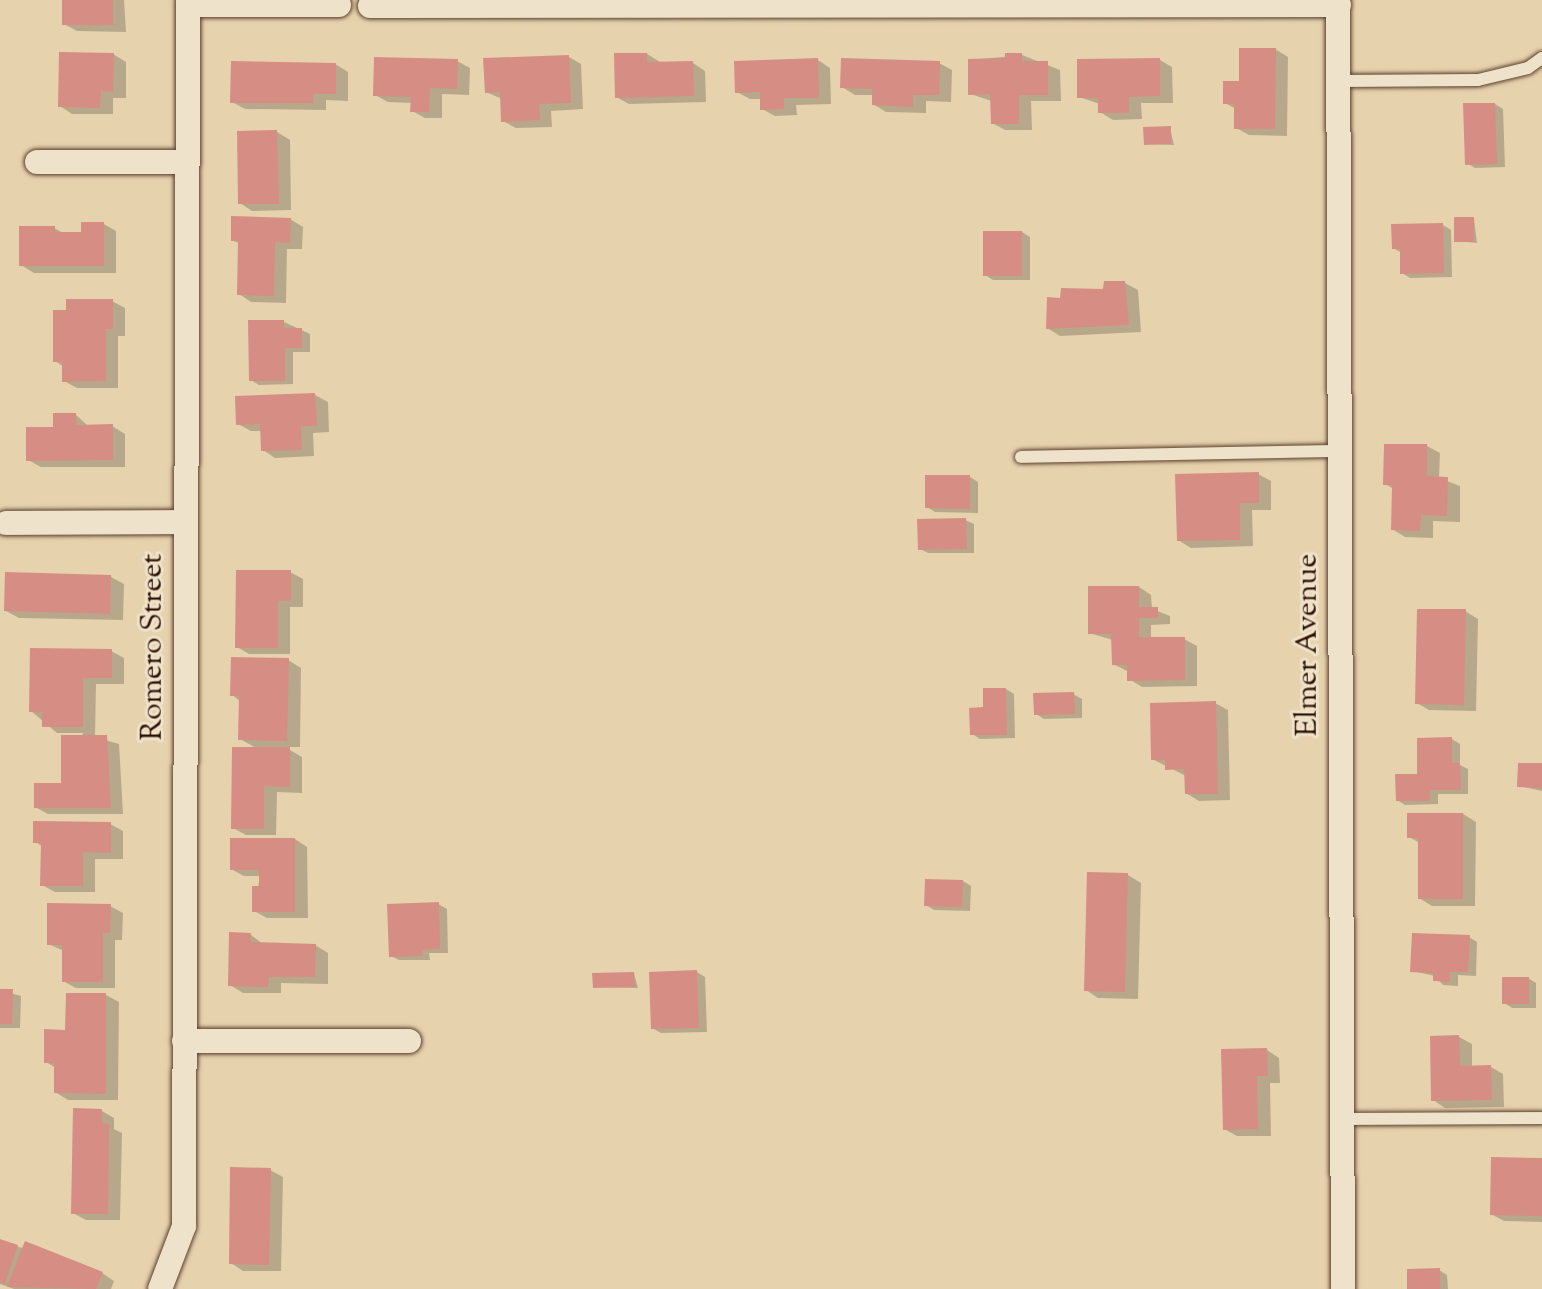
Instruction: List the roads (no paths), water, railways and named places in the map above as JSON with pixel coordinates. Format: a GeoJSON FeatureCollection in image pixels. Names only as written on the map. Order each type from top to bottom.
{"type":"FeatureCollection","features":[{"type":"Feature","properties":{"kind":"street"},"geometry":{"type":"LineString","coordinates":[[188,3],[338,5]]}},
{"type":"Feature","properties":{"kind":"street","name":"Romero Street"},"geometry":{"type":"LineString","coordinates":[[160,1289],[184,1226],[188,3]]}},
{"type":"Feature","properties":{"kind":"street"},"geometry":{"type":"LineString","coordinates":[[370,6],[1338,3]]}},
{"type":"Feature","properties":{"kind":"street","name":"Elmer Avenue"},"geometry":{"type":"LineString","coordinates":[[1338,3],[1343,1289]]}},
{"type":"Feature","properties":{"kind":"street"},"geometry":{"type":"LineString","coordinates":[[37,162],[187,162]]}},
{"type":"Feature","properties":{"kind":"street"},"geometry":{"type":"LineString","coordinates":[[6,523],[186,522]]}},
{"type":"Feature","properties":{"kind":"street"},"geometry":{"type":"LineString","coordinates":[[184,1041],[409,1041]]}},
{"type":"Feature","properties":{"kind":"lane"},"geometry":{"type":"LineString","coordinates":[[1339,80],[1478,80],[1528,68],[1542,58]]}},
{"type":"Feature","properties":{"kind":"lane"},"geometry":{"type":"LineString","coordinates":[[1021,457],[1340,452]]}},
{"type":"Feature","properties":{"kind":"lane"},"geometry":{"type":"LineString","coordinates":[[1342,1119],[1542,1118]]}}]}
